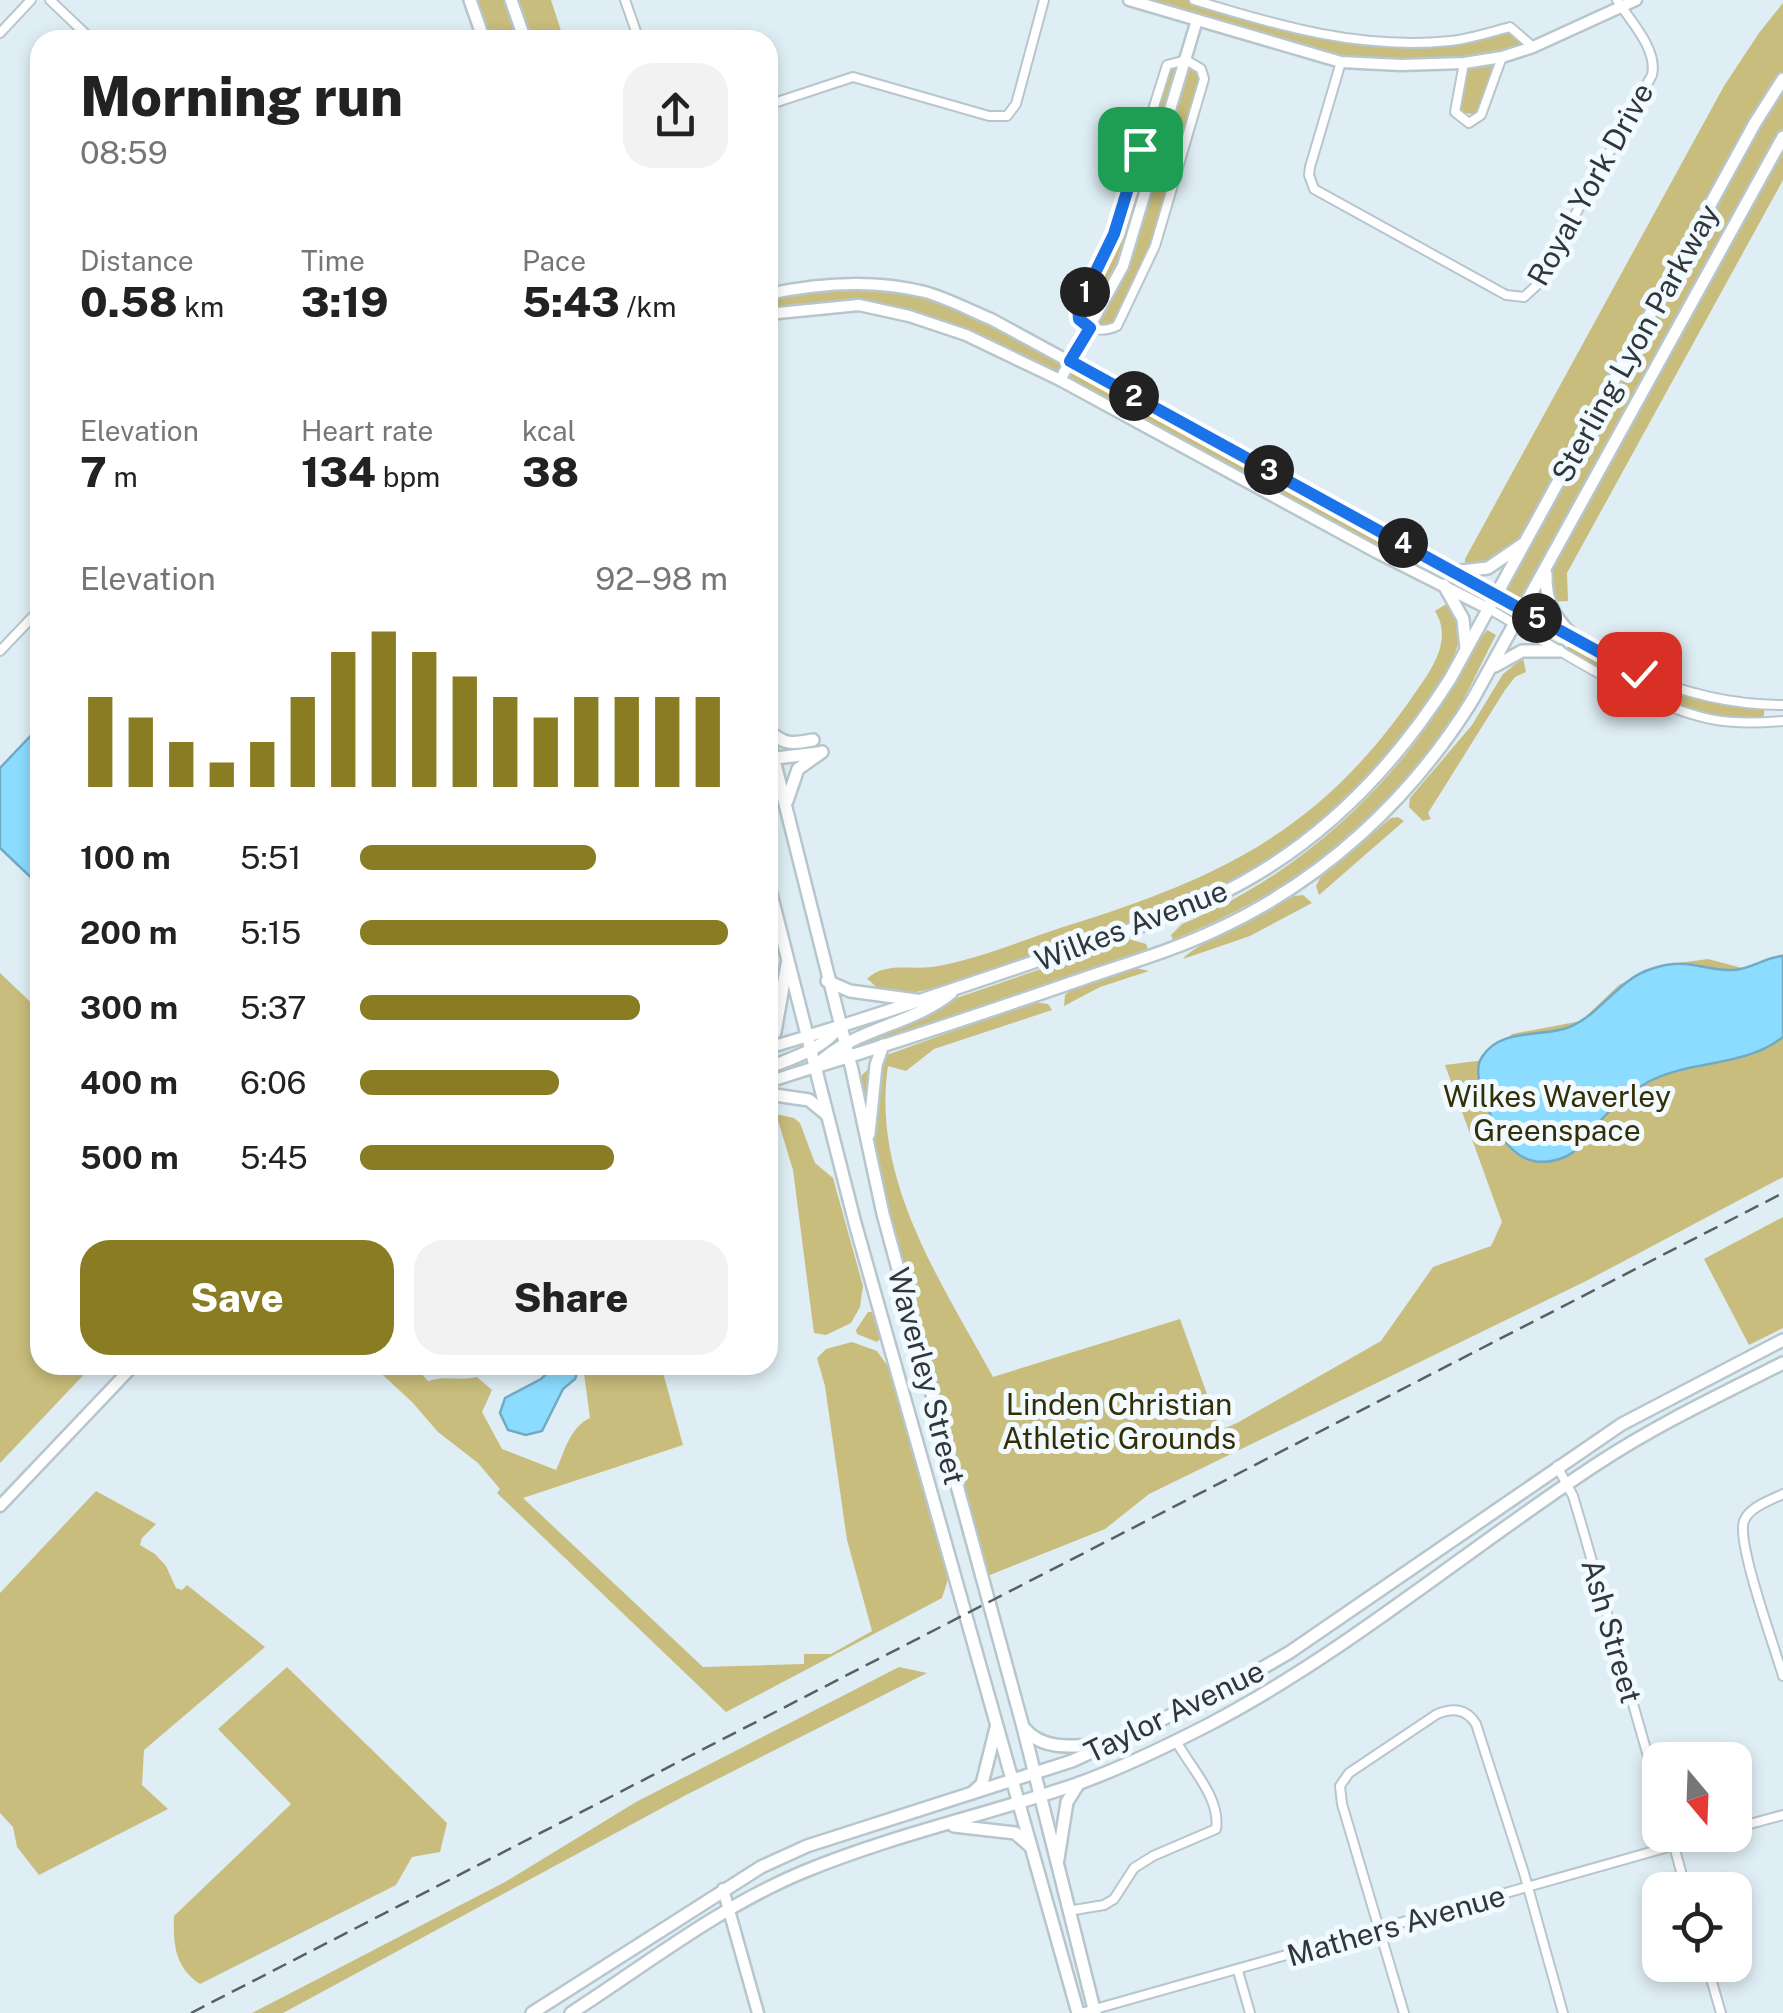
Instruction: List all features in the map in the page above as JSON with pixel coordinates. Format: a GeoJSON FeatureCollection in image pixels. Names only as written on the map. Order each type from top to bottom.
{"type":"FeatureCollection","features":[{"type":"Feature","properties":{"kind":"main road"},"geometry":{"type":"LineString","coordinates":[[470,0],[480,30]]}},
{"type":"Feature","properties":{"kind":"main road"},"geometry":{"type":"LineString","coordinates":[[512,0],[522,30]]}},
{"type":"Feature","properties":{"kind":"main road","name":"Sterling Lyon Parkway"},"geometry":{"type":"LineString","coordinates":[[1491,610],[1755,123],[1783,79]]}},
{"type":"Feature","properties":{"kind":"main road","name":"Sterling Lyon Parkway"},"geometry":{"type":"LineString","coordinates":[[1515,624],[1783,137]]}},
{"type":"Feature","properties":{"kind":"main road"},"geometry":{"type":"LineString","coordinates":[[1452,572],[1488,568],[1526,542]]}},
{"type":"Feature","properties":{"kind":"main road"},"geometry":{"type":"LineString","coordinates":[[1546,569],[1545,590],[1553,615],[1579,642]]}},
{"type":"Feature","properties":{"kind":"main road"},"geometry":{"type":"LineString","coordinates":[[1444,585],[1463,619],[1466,649]]}},
{"type":"Feature","properties":{"kind":"main road","name":"Wilkes Avenue"},"geometry":{"type":"LineString","coordinates":[[808,1036],[958,988],[1212,898],[1287,855],[1346,808],[1390,764],[1426,718],[1491,610]]}},
{"type":"Feature","properties":{"kind":"main road","name":"Wilkes Avenue"},"geometry":{"type":"LineString","coordinates":[[815,1068],[847,1051],[884,1045],[1184,944],[1253,912],[1302,882],[1352,843],[1394,802],[1452,732],[1515,624]]}},
{"type":"Feature","properties":{"kind":"main road"},"geometry":{"type":"LineString","coordinates":[[1491,669],[1522,651],[1559,650]]}},
{"type":"Feature","properties":{"kind":"main road"},"geometry":{"type":"LineString","coordinates":[[778,740],[790,745],[813,740]]}},
{"type":"Feature","properties":{"kind":"main road"},"geometry":{"type":"LineString","coordinates":[[778,759],[822,752],[798,769],[786,806]]}},
{"type":"Feature","properties":{"kind":"main road","name":"Waverley Street"},"geometry":{"type":"LineString","coordinates":[[778,781],[847,1051],[883,1214],[1023,1727],[1068,1911],[1087,2012]]}},
{"type":"Feature","properties":{"kind":"main road","name":"Waverley Street"},"geometry":{"type":"LineString","coordinates":[[778,921],[826,1114],[1030,1846],[1087,2012]]}},
{"type":"Feature","properties":{"kind":"main road"},"geometry":{"type":"LineString","coordinates":[[778,1015],[788,960]]}},
{"type":"Feature","properties":{"kind":"main road"},"geometry":{"type":"LineString","coordinates":[[827,980],[850,991],[920,1000]]}},
{"type":"Feature","properties":{"kind":"main road"},"geometry":{"type":"LineString","coordinates":[[847,1051],[934,1007],[958,988]]}},
{"type":"Feature","properties":{"kind":"main road"},"geometry":{"type":"LineString","coordinates":[[778,1064],[811,1051],[833,1036],[840,1026]]}},
{"type":"Feature","properties":{"kind":"main road"},"geometry":{"type":"LineString","coordinates":[[868,1148],[876,1065],[884,1045]]}},
{"type":"Feature","properties":{"kind":"main road"},"geometry":{"type":"LineString","coordinates":[[778,1095],[809,1100],[826,1114]]}},
{"type":"Feature","properties":{"kind":"main road","name":"Taylor Avenue"},"geometry":{"type":"LineString","coordinates":[[532,2013],[724,1889],[807,1846],[1035,1775],[1114,1743],[1272,1664],[1622,1424],[1783,1340]]}},
{"type":"Feature","properties":{"kind":"main road","name":"Taylor Avenue"},"geometry":{"type":"LineString","coordinates":[[571,2013],[728,1909],[800,1874],[862,1849],[1079,1783],[1236,1710],[1301,1670],[1636,1440],[1783,1363]]}},
{"type":"Feature","properties":{"kind":"main road"},"geometry":{"type":"LineString","coordinates":[[970,1795],[982,1784],[996,1724]]}},
{"type":"Feature","properties":{"kind":"main road"},"geometry":{"type":"LineString","coordinates":[[1023,1727],[1032,1739],[1046,1744],[1114,1743]]}},
{"type":"Feature","properties":{"kind":"main road"},"geometry":{"type":"LineString","coordinates":[[1056,1868],[1067,1802],[1079,1783]]}},
{"type":"Feature","properties":{"kind":"main road"},"geometry":{"type":"LineString","coordinates":[[944,1825],[1015,1834],[1030,1846]]}},
{"type":"Feature","properties":{"kind":"street"},"geometry":{"type":"LineString","coordinates":[[0,33],[32,0]]}},
{"type":"Feature","properties":{"kind":"street"},"geometry":{"type":"LineString","coordinates":[[50,0],[82,30]]}},
{"type":"Feature","properties":{"kind":"street"},"geometry":{"type":"LineString","coordinates":[[625,0],[636,30]]}},
{"type":"Feature","properties":{"kind":"street"},"geometry":{"type":"LineString","coordinates":[[778,102],[854,77],[989,116],[1007,116],[1016,104],[1044,0]]}},
{"type":"Feature","properties":{"kind":"street"},"geometry":{"type":"LineString","coordinates":[[1130,0],[1341,62],[1464,63],[1534,47],[1619,4],[1636,0]]}},
{"type":"Feature","properties":{"kind":"street"},"geometry":{"type":"LineString","coordinates":[[1197,1],[1340,40],[1385,44],[1454,41],[1510,27],[1534,47]]}},
{"type":"Feature","properties":{"kind":"street","name":"Royal York Drive"},"geometry":{"type":"LineString","coordinates":[[1341,62],[1308,175],[1314,189],[1506,295],[1524,297],[1536,286],[1652,74],[1651,52],[1619,4]]}},
{"type":"Feature","properties":{"kind":"street"},"geometry":{"type":"LineString","coordinates":[[1060,380],[1122,266],[1196,20]]}},
{"type":"Feature","properties":{"kind":"street"},"geometry":{"type":"LineString","coordinates":[[1464,63],[1455,112],[1469,123],[1480,116],[1502,57]]}},
{"type":"Feature","properties":{"kind":"street"},"geometry":{"type":"LineString","coordinates":[[1186,60],[1201,69],[1204,80],[1155,246],[1117,326],[1106,331],[1090,328],[1079,319],[1078,308],[1114,234],[1167,64],[1186,60]]}},
{"type":"Feature","properties":{"kind":"street"},"geometry":{"type":"LineString","coordinates":[[778,292],[865,284],[926,292],[991,319],[1070,361],[1651,680],[1690,694],[1741,705],[1783,705]]}},
{"type":"Feature","properties":{"kind":"street"},"geometry":{"type":"LineString","coordinates":[[778,313],[859,305],[966,335],[1060,380],[1636,691],[1698,716],[1723,721],[1783,721]]}},
{"type":"Feature","properties":{"kind":"street"},"geometry":{"type":"LineString","coordinates":[[2,646],[30,619]]}},
{"type":"Feature","properties":{"kind":"street"},"geometry":{"type":"LineString","coordinates":[[778,1044],[808,1036]]}},
{"type":"Feature","properties":{"kind":"street"},"geometry":{"type":"LineString","coordinates":[[778,1079],[815,1068]]}},
{"type":"Feature","properties":{"kind":"street"},"geometry":{"type":"LineString","coordinates":[[0,1506],[124,1375]]}},
{"type":"Feature","properties":{"kind":"street","name":"Ash Street"},"geometry":{"type":"LineString","coordinates":[[1557,1466],[1581,1523],[1644,1742]]}},
{"type":"Feature","properties":{"kind":"street"},"geometry":{"type":"LineString","coordinates":[[1783,1494],[1747,1515],[1743,1523],[1746,1549],[1783,1676]]}},
{"type":"Feature","properties":{"kind":"street"},"geometry":{"type":"LineString","coordinates":[[1404,2013],[1340,1786],[1349,1773],[1437,1714],[1451,1709],[1466,1713],[1476,1724],[1563,2013]]}},
{"type":"Feature","properties":{"kind":"street"},"geometry":{"type":"LineString","coordinates":[[1068,1911],[1104,1905],[1114,1899],[1134,1868],[1216,1830],[1218,1817],[1212,1801],[1176,1741]]}},
{"type":"Feature","properties":{"kind":"street"},"geometry":{"type":"LineString","coordinates":[[1752,1823],[1783,1815]]}},
{"type":"Feature","properties":{"kind":"street","name":"Mathers Avenue"},"geometry":{"type":"LineString","coordinates":[[1087,2012],[1653,1852]]}},
{"type":"Feature","properties":{"kind":"street"},"geometry":{"type":"LineString","coordinates":[[724,1889],[758,2013]]}},
{"type":"Feature","properties":{"kind":"street"},"geometry":{"type":"LineString","coordinates":[[1238,1970],[1250,2013]]}},
{"type":"Feature","properties":{"kind":"street"},"geometry":{"type":"LineString","coordinates":[[1713,1982],[1721,2013]]}},
{"type":"Feature","properties":{"kind":"green space"},"geometry":{"type":"Polygon","coordinates":[[[476,0],[504,0],[514,30],[486,30],[476,0]]]}},
{"type":"Feature","properties":{"kind":"green space"},"geometry":{"type":"Polygon","coordinates":[[[511,0],[551,0],[561,30],[522,30],[511,0]]]}},
{"type":"Feature","properties":{"kind":"green space"},"geometry":{"type":"Polygon","coordinates":[[[1129,0],[1194,0],[1340,40],[1454,41],[1510,27],[1533,47],[1502,57],[1481,115],[1455,112],[1464,64],[1341,62],[1129,0]]]}},
{"type":"Feature","properties":{"kind":"green space"},"geometry":{"type":"Polygon","coordinates":[[[1783,3],[1783,180],[1567,573],[1568,601],[1547,602],[1546,572],[1523,610],[1499,595],[1525,544],[1500,561],[1465,573],[1465,559],[1724,86],[1783,3]]]}},
{"type":"Feature","properties":{"kind":"green space"},"geometry":{"type":"Polygon","coordinates":[[[1174,61],[1201,69],[1204,79],[1155,246],[1117,326],[1106,331],[1079,319],[1078,308],[1114,234],[1167,65],[1174,61]]]}},
{"type":"Feature","properties":{"kind":"green space"},"geometry":{"type":"Polygon","coordinates":[[[813,285],[925,293],[991,319],[1385,534],[1376,552],[966,335],[859,305],[778,313],[778,292],[813,285]]]}},
{"type":"Feature","properties":{"kind":"green space"},"geometry":{"type":"Polygon","coordinates":[[[1448,603],[1459,624],[1458,644],[1420,715],[1351,795],[1268,861],[1194,899],[945,985],[895,994],[880,990],[867,979],[881,970],[932,967],[965,960],[1119,909],[1217,869],[1262,844],[1342,781],[1379,741],[1434,664],[1442,633],[1435,611],[1448,603]]]}},
{"type":"Feature","properties":{"kind":"green space"},"geometry":{"type":"Polygon","coordinates":[[[1487,630],[1496,635],[1456,714],[1395,796],[1329,854],[1292,879],[1254,902],[1173,940],[1171,935],[1182,924],[1254,888],[1351,814],[1430,722],[1487,630]]]}},
{"type":"Feature","properties":{"kind":"green space"},"geometry":{"type":"Polygon","coordinates":[[[1579,642],[1663,685],[1765,705],[1763,723],[1723,721],[1647,696],[1559,651],[1579,642]]]}},
{"type":"Feature","properties":{"kind":"green space"},"geometry":{"type":"Polygon","coordinates":[[[1523,658],[1526,672],[1515,677],[1505,690],[1428,813],[1431,819],[1423,821],[1409,807],[1410,798],[1472,725],[1503,674],[1523,658]]]}},
{"type":"Feature","properties":{"kind":"green space"},"geometry":{"type":"Polygon","coordinates":[[[1391,818],[1404,821],[1319,895],[1316,886],[1320,878],[1391,818]]]}},
{"type":"Feature","properties":{"kind":"green space"},"geometry":{"type":"Polygon","coordinates":[[[1303,895],[1312,903],[1250,936],[1183,959],[1234,927],[1303,895]]]}},
{"type":"Feature","properties":{"kind":"green space"},"geometry":{"type":"Polygon","coordinates":[[[1129,939],[1146,944],[1148,949],[863,1046],[856,1047],[851,1034],[1129,939]]]}},
{"type":"Feature","properties":{"kind":"green space"},"geometry":{"type":"Polygon","coordinates":[[[1783,954],[1783,1177],[1590,1279],[1149,1494],[1105,1529],[975,1581],[894,1284],[856,1125],[855,1101],[862,1075],[881,1057],[1034,1002],[1048,1004],[1052,1010],[934,1049],[906,1071],[888,1066],[885,1108],[890,1149],[915,1228],[932,1267],[993,1377],[1180,1319],[1220,1430],[1381,1341],[1433,1267],[1491,1246],[1502,1222],[1445,1065],[1485,1060],[1512,1034],[1581,1021],[1619,985],[1657,966],[1708,959],[1742,968],[1783,954]]]}},
{"type":"Feature","properties":{"kind":"green space"},"geometry":{"type":"Polygon","coordinates":[[[1136,968],[1149,971],[1100,987],[1064,1006],[1065,995],[1072,989],[1136,968]]]}},
{"type":"Feature","properties":{"kind":"green space"},"geometry":{"type":"Polygon","coordinates":[[[0,973],[30,1002],[30,1375],[84,1375],[0,1463],[0,973]]]}},
{"type":"Feature","properties":{"kind":"green space"},"geometry":{"type":"Polygon","coordinates":[[[778,1114],[800,1123],[815,1163],[833,1178],[863,1286],[860,1307],[851,1323],[826,1335],[814,1333],[793,1170],[778,1114]]]}},
{"type":"Feature","properties":{"kind":"green space"},"geometry":{"type":"Polygon","coordinates":[[[1783,1217],[1783,1328],[1749,1345],[1704,1259],[1783,1217]]]}},
{"type":"Feature","properties":{"kind":"green space"},"geometry":{"type":"Polygon","coordinates":[[[868,1312],[872,1312],[880,1339],[877,1342],[857,1334],[868,1312]]]}},
{"type":"Feature","properties":{"kind":"green space"},"geometry":{"type":"Polygon","coordinates":[[[852,1342],[877,1351],[889,1368],[949,1576],[942,1598],[726,1712],[497,1493],[500,1489],[478,1463],[438,1432],[383,1375],[423,1375],[428,1381],[477,1377],[492,1390],[482,1412],[502,1449],[556,1470],[573,1433],[590,1418],[584,1375],[664,1375],[683,1445],[523,1498],[703,1667],[804,1664],[804,1654],[831,1654],[872,1631],[847,1540],[825,1386],[817,1358],[826,1349],[852,1342]]]}},
{"type":"Feature","properties":{"kind":"green space"},"geometry":{"type":"Polygon","coordinates":[[[96,1491],[156,1524],[140,1545],[166,1566],[176,1588],[182,1590],[187,1585],[265,1647],[144,1750],[142,1785],[168,1809],[39,1875],[17,1847],[13,1827],[0,1813],[0,1593],[96,1491]]]}},
{"type":"Feature","properties":{"kind":"green space"},"geometry":{"type":"Polygon","coordinates":[[[287,1667],[447,1823],[440,1852],[412,1857],[396,1885],[200,1984],[185,1971],[177,1954],[174,1916],[291,1804],[218,1729],[287,1667]]]}},
{"type":"Feature","properties":{"kind":"green space"},"geometry":{"type":"Polygon","coordinates":[[[899,1667],[927,1673],[686,1795],[283,2013],[252,2013],[505,1882],[636,1802],[899,1667]]]}},
{"type":"Feature","properties":{"kind":"water"},"geometry":{"type":"Polygon","coordinates":[[[30,736],[30,876],[0,848],[0,768],[30,736]]]}},
{"type":"Feature","properties":{"kind":"water"},"geometry":{"type":"Polygon","coordinates":[[[1783,956],[1783,1037],[1768,1047],[1648,1082],[1617,1104],[1580,1146],[1565,1157],[1533,1161],[1520,1156],[1501,1135],[1478,1070],[1490,1047],[1512,1037],[1572,1026],[1629,980],[1651,969],[1675,964],[1739,969],[1783,956]]]}},
{"type":"Feature","properties":{"kind":"water"},"geometry":{"type":"Polygon","coordinates":[[[545,1375],[576,1375],[563,1389],[542,1431],[526,1435],[508,1430],[500,1413],[505,1398],[545,1375]]]}},
{"type":"Feature","properties":{"kind":"railway"},"geometry":{"type":"LineString","coordinates":[[191,2013],[1783,1193]]}},
{"type":"Feature","properties":{"kind":"route"},"geometry":{"type":"LineString","coordinates":[[1140,149],[1114,234],[1078,308],[1079,319],[1090,328],[1070,361],[1639,674]]}},
{"type":"Feature","properties":{"kind":"park label","name":"Wilkes Waverley Greenspace"},"geometry":{"type":"Point","coordinates":[1557,1113]}},
{"type":"Feature","properties":{"kind":"park label","name":"Linden Christian Athletic Grounds"},"geometry":{"type":"Point","coordinates":[1119,1421]}}]}
